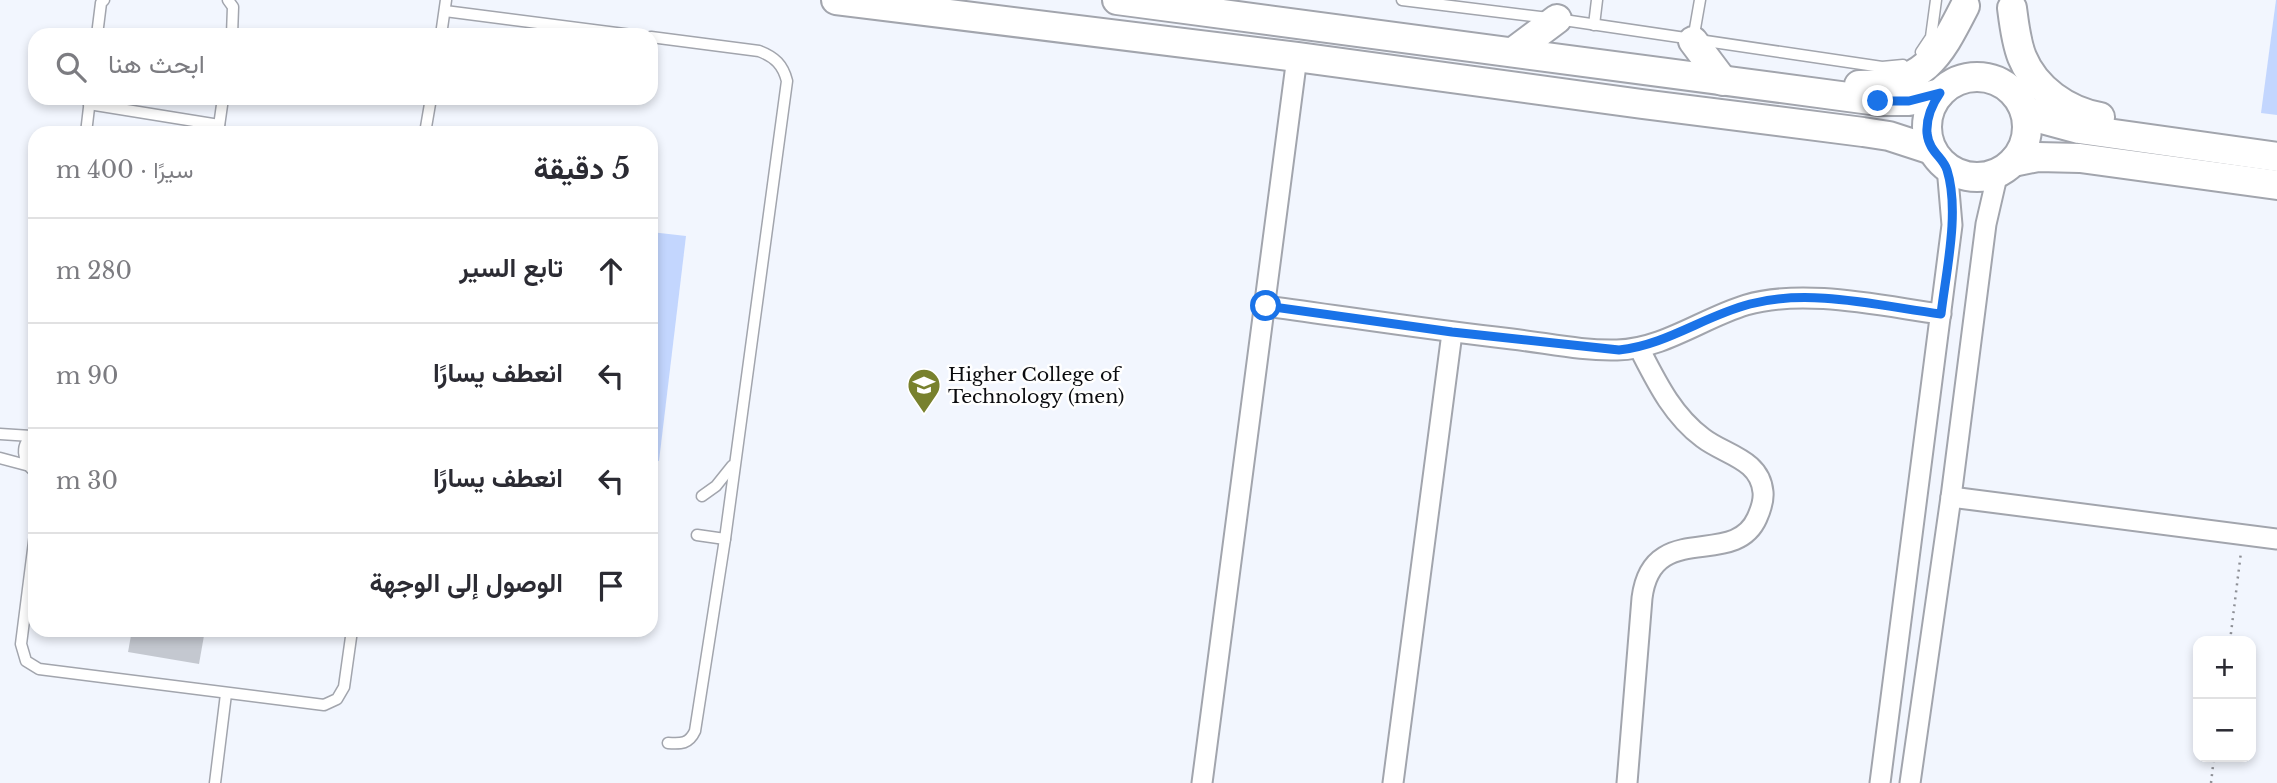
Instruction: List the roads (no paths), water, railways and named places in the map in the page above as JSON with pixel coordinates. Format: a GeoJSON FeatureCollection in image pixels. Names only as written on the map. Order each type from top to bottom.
{"type":"FeatureCollection","features":[{"type":"Feature","properties":{"kind":"main road"},"geometry":{"type":"LineString","coordinates":[[836,0],[1297,57],[1889,136],[1939,158],[1959,174],[1972,177],[1985,176],[2039,157],[2080,158],[2277,185]]}},
{"type":"Feature","properties":{"kind":"main road"},"geometry":{"type":"LineString","coordinates":[[1117,0],[1893,102],[1922,99],[1969,78],[1986,78],[2002,84],[2042,120],[2060,125],[2277,157]]}},
{"type":"Feature","properties":{"kind":"main road"},"geometry":{"type":"LineString","coordinates":[[1939,158],[1927,135],[1927,120],[1931,106],[1946,88],[1966,3]]}},
{"type":"Feature","properties":{"kind":"main road"},"geometry":{"type":"LineString","coordinates":[[1816,92],[1849,85],[1889,84],[1908,78],[1941,52],[1966,3]]}},
{"type":"Feature","properties":{"kind":"main road"},"geometry":{"type":"LineString","coordinates":[[2005,167],[2021,150],[2027,123],[2008,58],[2012,4]]}},
{"type":"Feature","properties":{"kind":"main road"},"geometry":{"type":"LineString","coordinates":[[2012,4],[2021,54],[2028,71],[2061,103],[2091,115],[2143,126],[2182,145]]}},
{"type":"Feature","properties":{"kind":"main road"},"geometry":{"type":"LineString","coordinates":[[1513,52],[1557,19]]}},
{"type":"Feature","properties":{"kind":"main road"},"geometry":{"type":"LineString","coordinates":[[1693,41],[1723,81]]}},
{"type":"Feature","properties":{"kind":"street"},"geometry":{"type":"LineString","coordinates":[[1202,783],[1297,57]]}},
{"type":"Feature","properties":{"kind":"street"},"geometry":{"type":"LineString","coordinates":[[1880,783],[1952,225],[1939,158]]}},
{"type":"Feature","properties":{"kind":"street"},"geometry":{"type":"LineString","coordinates":[[1910,783],[1986,224],[2005,167]]}},
{"type":"Feature","properties":{"kind":"street"},"geometry":{"type":"LineString","coordinates":[[1266,306],[1452,332],[1603,349],[1639,348],[1714,316],[1765,300],[1828,299],[1941,314]]}},
{"type":"Feature","properties":{"kind":"street"},"geometry":{"type":"LineString","coordinates":[[1393,783],[1452,332]]}},
{"type":"Feature","properties":{"kind":"street"},"geometry":{"type":"LineString","coordinates":[[1628,783],[1642,598],[1648,574],[1665,556],[1677,551],[1735,541],[1746,535],[1756,521],[1763,494],[1761,482],[1754,469],[1701,437],[1673,409],[1639,348]]}},
{"type":"Feature","properties":{"kind":"street"},"geometry":{"type":"LineString","coordinates":[[1951,497],[2277,539]]}},
{"type":"Feature","properties":{"kind":"lane"},"geometry":{"type":"LineString","coordinates":[[98,28],[104,0]]}},
{"type":"Feature","properties":{"kind":"lane"},"geometry":{"type":"LineString","coordinates":[[228,0],[233,7],[232,28]]}},
{"type":"Feature","properties":{"kind":"lane"},"geometry":{"type":"LineString","coordinates":[[442,28],[446,0]]}},
{"type":"Feature","properties":{"kind":"lane"},"geometry":{"type":"LineString","coordinates":[[1402,0],[1487,5],[1693,41],[1892,68],[1912,61],[1926,46],[1931,37],[1936,0]]}},
{"type":"Feature","properties":{"kind":"lane"},"geometry":{"type":"LineString","coordinates":[[1594,25],[1597,0]]}},
{"type":"Feature","properties":{"kind":"lane"},"geometry":{"type":"LineString","coordinates":[[1693,41],[1700,0]]}},
{"type":"Feature","properties":{"kind":"lane"},"geometry":{"type":"LineString","coordinates":[[444,12],[575,28]]}},
{"type":"Feature","properties":{"kind":"lane"},"geometry":{"type":"LineString","coordinates":[[658,38],[759,51],[778,62],[787,81],[725,539],[695,731],[692,737],[681,744],[668,743]]}},
{"type":"Feature","properties":{"kind":"lane"},"geometry":{"type":"LineString","coordinates":[[87,126],[89,105]]}},
{"type":"Feature","properties":{"kind":"lane"},"geometry":{"type":"LineString","coordinates":[[108,105],[205,126]]}},
{"type":"Feature","properties":{"kind":"lane"},"geometry":{"type":"LineString","coordinates":[[219,126],[222,105]]}},
{"type":"Feature","properties":{"kind":"lane"},"geometry":{"type":"LineString","coordinates":[[426,126],[430,105]]}},
{"type":"Feature","properties":{"kind":"lane"},"geometry":{"type":"LineString","coordinates":[[0,434],[28,435]]}},
{"type":"Feature","properties":{"kind":"lane"},"geometry":{"type":"LineString","coordinates":[[28,441],[23,455],[28,463]]}},
{"type":"Feature","properties":{"kind":"lane"},"geometry":{"type":"LineString","coordinates":[[0,458],[28,468]]}},
{"type":"Feature","properties":{"kind":"lane"},"geometry":{"type":"LineString","coordinates":[[702,496],[728,474],[736,459]]}},
{"type":"Feature","properties":{"kind":"lane"},"geometry":{"type":"LineString","coordinates":[[697,535],[725,539]]}},
{"type":"Feature","properties":{"kind":"lane"},"geometry":{"type":"LineString","coordinates":[[28,589],[21,644],[26,661],[39,669],[324,705],[337,699],[344,687],[351,637]]}},
{"type":"Feature","properties":{"kind":"lane"},"geometry":{"type":"LineString","coordinates":[[215,783],[226,694]]}},
{"type":"Feature","properties":{"kind":"place","name":"Higher College of Technology (men)"},"geometry":{"type":"Point","coordinates":[924,415]}}]}
